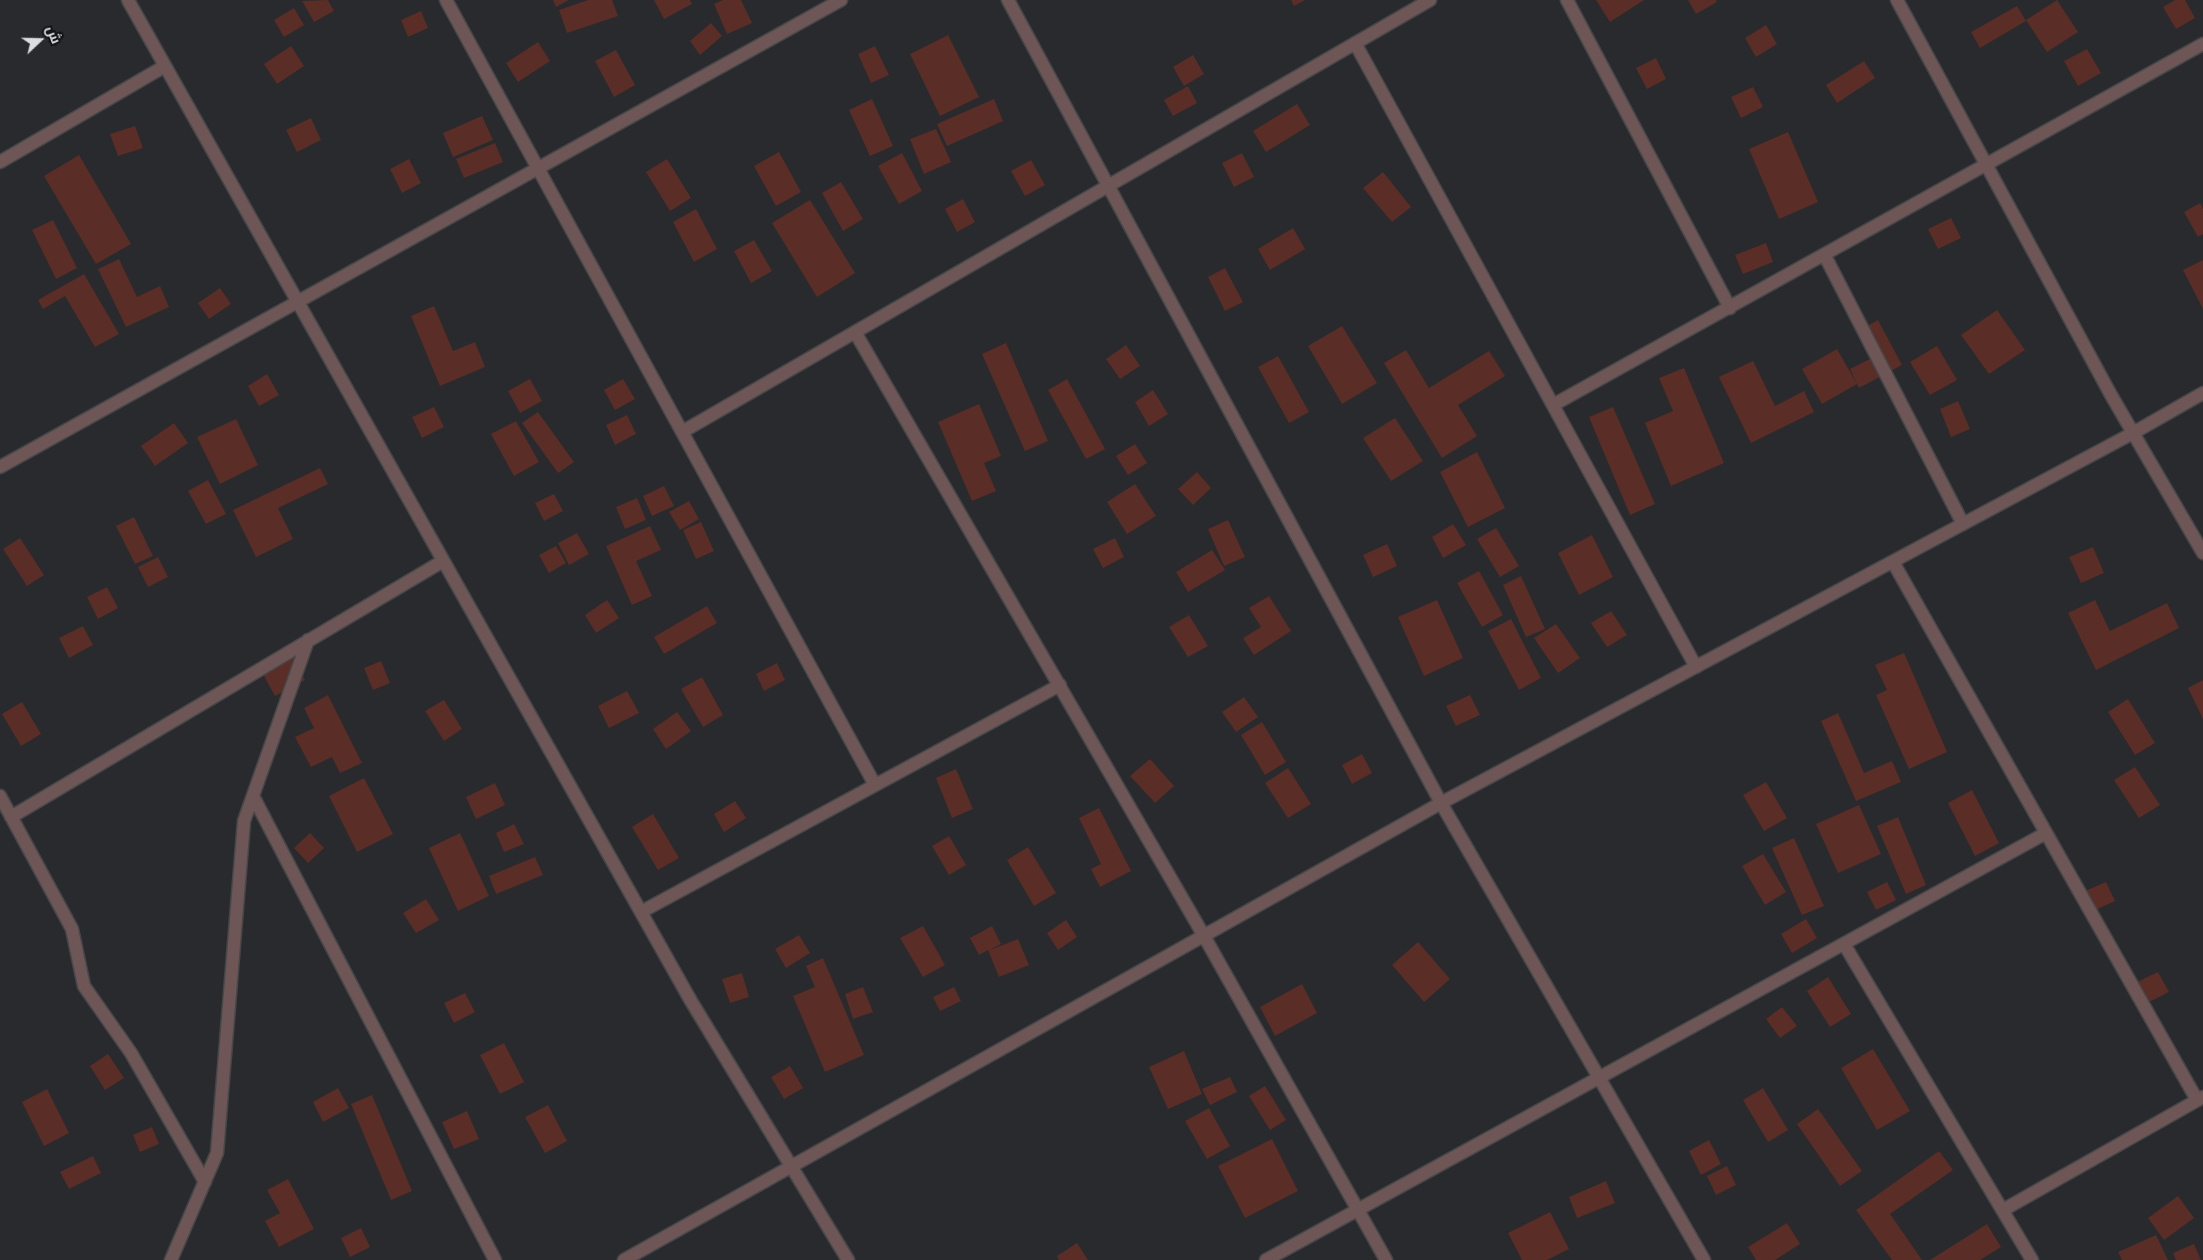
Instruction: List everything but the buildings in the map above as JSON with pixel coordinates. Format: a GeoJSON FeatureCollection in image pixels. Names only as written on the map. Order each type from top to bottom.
{"type":"FeatureCollection","features":[{"type":"Feature","properties":{"kind":"street"},"geometry":{"type":"LineString","coordinates":[[128,0],[691,1001],[848,1260]]}},
{"type":"Feature","properties":{"kind":"street"},"geometry":{"type":"LineString","coordinates":[[446,0],[875,785]]}},
{"type":"Feature","properties":{"kind":"street"},"geometry":{"type":"LineString","coordinates":[[0,467],[841,0]]}},
{"type":"Feature","properties":{"kind":"street"},"geometry":{"type":"LineString","coordinates":[[1008,0],[1441,803],[1704,1260]]}},
{"type":"Feature","properties":{"kind":"street"},"geometry":{"type":"LineString","coordinates":[[682,432],[1430,0]]}},
{"type":"Feature","properties":{"kind":"street"},"geometry":{"type":"LineString","coordinates":[[1567,0],[1730,308]]}},
{"type":"Feature","properties":{"kind":"street"},"geometry":{"type":"LineString","coordinates":[[1897,0],[2134,433],[2203,553]]}},
{"type":"Feature","properties":{"kind":"street"},"geometry":{"type":"LineString","coordinates":[[1355,43],[1696,666]]}},
{"type":"Feature","properties":{"kind":"street"},"geometry":{"type":"LineString","coordinates":[[1553,405],[1825,256],[2203,44]]}},
{"type":"Feature","properties":{"kind":"street"},"geometry":{"type":"LineString","coordinates":[[0,162],[165,66]]}},
{"type":"Feature","properties":{"kind":"street"},"geometry":{"type":"LineString","coordinates":[[1825,256],[1963,524]]}},
{"type":"Feature","properties":{"kind":"street"},"geometry":{"type":"LineString","coordinates":[[856,332],[1204,936],[1386,1260]]}},
{"type":"Feature","properties":{"kind":"street"},"geometry":{"type":"LineString","coordinates":[[624,1260],[1441,803],[2134,433],[2203,393]]}},
{"type":"Feature","properties":{"kind":"street"},"geometry":{"type":"LineString","coordinates":[[11,817],[443,561]]}},
{"type":"Feature","properties":{"kind":"street"},"geometry":{"type":"LineString","coordinates":[[1893,562],[2046,833],[2200,1098],[2003,1210]]}},
{"type":"Feature","properties":{"kind":"street"},"geometry":{"type":"LineString","coordinates":[[171,1260],[218,1153],[244,821],[308,640]]}},
{"type":"Feature","properties":{"kind":"street"},"geometry":{"type":"LineString","coordinates":[[641,912],[1060,685]]}},
{"type":"Feature","properties":{"kind":"street"},"geometry":{"type":"LineString","coordinates":[[0,796],[72,929],[84,986],[131,1053],[205,1182]]}},
{"type":"Feature","properties":{"kind":"street"},"geometry":{"type":"LineString","coordinates":[[253,796],[495,1260]]}},
{"type":"Feature","properties":{"kind":"street"},"geometry":{"type":"LineString","coordinates":[[1266,1260],[2046,833]]}},
{"type":"Feature","properties":{"kind":"street"},"geometry":{"type":"LineString","coordinates":[[1844,944],[2032,1260]]}}]}
